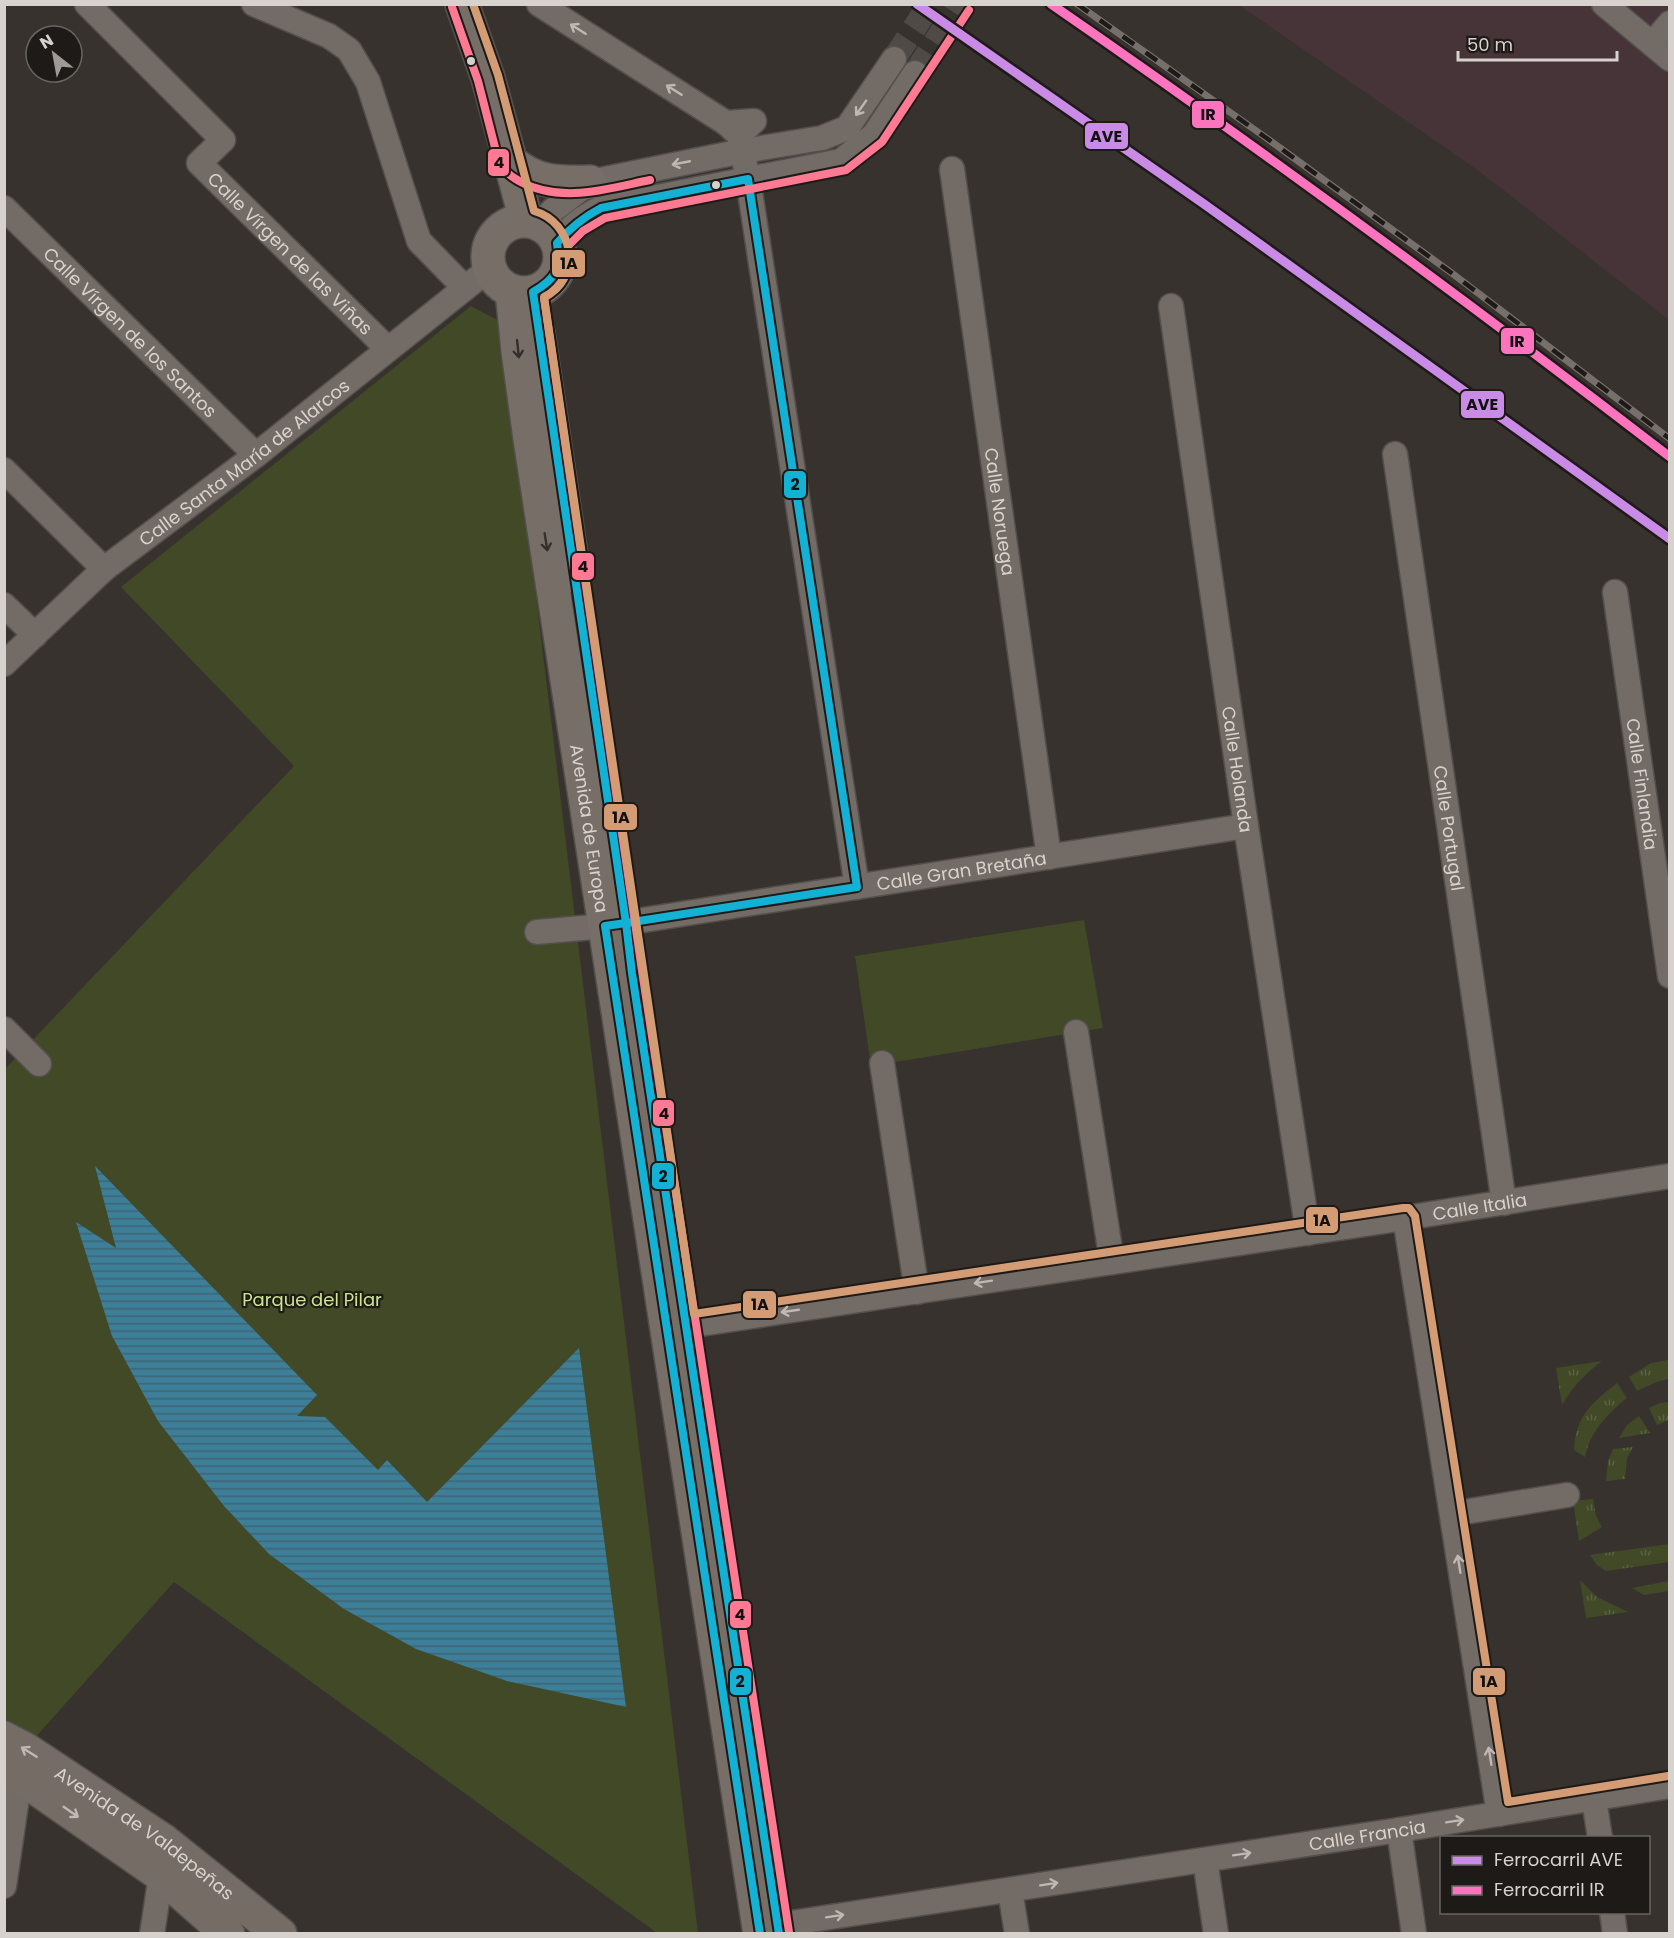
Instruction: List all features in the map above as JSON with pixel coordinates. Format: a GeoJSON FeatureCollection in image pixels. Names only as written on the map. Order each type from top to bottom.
{"type":"FeatureCollection","features":[{"type":"Feature","properties":{"kind":"main road"},"geometry":{"type":"LineString","coordinates":[[462,4],[488,78],[509,160],[541,229],[560,257],[557,271],[548,284],[500,285],[488,251],[495,235],[509,224],[541,229]]}},
{"type":"Feature","properties":{"kind":"main road"},"geometry":{"type":"LineString","coordinates":[[509,160],[521,170],[555,183],[590,182]]}},
{"type":"Feature","properties":{"kind":"main road","name":"Avenida de Europa"},"geometry":{"type":"LineString","coordinates":[[500,285],[518,351],[529,428],[615,924],[676,1327],[772,1931]]}},
{"type":"Feature","properties":{"kind":"main road","name":"Avenida de Valdepeñas"},"geometry":{"type":"LineString","coordinates":[[4,1738],[25,1749],[164,1841],[280,1934]]}},
{"type":"Feature","properties":{"kind":"main road","name":"Avenida de Valdepeñas"},"geometry":{"type":"LineString","coordinates":[[12,1773],[161,1875],[228,1934]]}},
{"type":"Feature","properties":{"kind":"street","name":"Calle Vírgen de las Viñas"},"geometry":{"type":"LineString","coordinates":[[87,4],[223,140],[199,163],[388,349]]}},
{"type":"Feature","properties":{"kind":"street"},"geometry":{"type":"LineString","coordinates":[[254,4],[329,36],[349,50],[368,82],[419,240],[500,285]]}},
{"type":"Feature","properties":{"kind":"street"},"geometry":{"type":"LineString","coordinates":[[539,4],[736,136],[747,179],[857,887]]}},
{"type":"Feature","properties":{"kind":"street"},"geometry":{"type":"LineString","coordinates":[[1604,4],[1661,52],[1670,23]]}},
{"type":"Feature","properties":{"kind":"street"},"geometry":{"type":"LineString","coordinates":[[894,59],[847,128],[822,138],[736,136],[590,182],[553,210],[541,229],[566,232],[581,218],[601,208],[841,161],[874,135],[915,73]]}},
{"type":"Feature","properties":{"kind":"street","name":"Calle Noruega"},"geometry":{"type":"LineString","coordinates":[[952,168],[1049,857]]}},
{"type":"Feature","properties":{"kind":"street","name":"Calle Vírgen de los Santos"},"geometry":{"type":"LineString","coordinates":[[4,208],[256,455]]}},
{"type":"Feature","properties":{"kind":"street","name":"Calle Santa María de Alarcos"},"geometry":{"type":"LineString","coordinates":[[4,664],[104,569],[256,455],[388,349],[500,285]]}},
{"type":"Feature","properties":{"kind":"street","name":"Calle Holanda"},"geometry":{"type":"LineString","coordinates":[[1171,306],[1246,826],[1308,1233]]}},
{"type":"Feature","properties":{"kind":"street","name":"Calle Portugal"},"geometry":{"type":"LineString","coordinates":[[1395,454],[1504,1203]]}},
{"type":"Feature","properties":{"kind":"street"},"geometry":{"type":"LineString","coordinates":[[4,470],[104,569]]}},
{"type":"Feature","properties":{"kind":"street","name":"Calle Finlandia"},"geometry":{"type":"LineString","coordinates":[[1616,592],[1670,976]]}},
{"type":"Feature","properties":{"kind":"street"},"geometry":{"type":"LineString","coordinates":[[4,605],[35,635]]}},
{"type":"Feature","properties":{"kind":"street","name":"Calle Gran Bretaña"},"geometry":{"type":"LineString","coordinates":[[537,932],[615,924],[1246,826]]}},
{"type":"Feature","properties":{"kind":"street"},"geometry":{"type":"LineString","coordinates":[[4,1029],[39,1064]]}},
{"type":"Feature","properties":{"kind":"street"},"geometry":{"type":"LineString","coordinates":[[1076,1032],[1112,1262]]}},
{"type":"Feature","properties":{"kind":"street"},"geometry":{"type":"LineString","coordinates":[[882,1063],[917,1292]]}},
{"type":"Feature","properties":{"kind":"street","name":"Calle Italia"},"geometry":{"type":"LineString","coordinates":[[676,1327],[1308,1233],[1670,1176]]}},
{"type":"Feature","properties":{"kind":"street"},"geometry":{"type":"LineString","coordinates":[[1405,1218],[1499,1814]]}},
{"type":"Feature","properties":{"kind":"street"},"geometry":{"type":"LineString","coordinates":[[1452,1514],[1567,1495]]}},
{"type":"Feature","properties":{"kind":"street"},"geometry":{"type":"LineString","coordinates":[[4,1886],[12,1773]]}},
{"type":"Feature","properties":{"kind":"street","name":"Calle Francia"},"geometry":{"type":"LineString","coordinates":[[772,1931],[1010,1890],[1670,1786]]}},
{"type":"Feature","properties":{"kind":"street"},"geometry":{"type":"LineString","coordinates":[[1594,1799],[1600,1836]]}},
{"type":"Feature","properties":{"kind":"street"},"geometry":{"type":"LineString","coordinates":[[1399,1830],[1414,1934]]}},
{"type":"Feature","properties":{"kind":"street"},"geometry":{"type":"LineString","coordinates":[[1205,1860],[1216,1934]]}},
{"type":"Feature","properties":{"kind":"street"},"geometry":{"type":"LineString","coordinates":[[152,1934],[161,1875]]}},
{"type":"Feature","properties":{"kind":"street"},"geometry":{"type":"LineString","coordinates":[[1010,1890],[1017,1934]]}},
{"type":"Feature","properties":{"kind":"street"},"geometry":{"type":"LineString","coordinates":[[1612,1914],[1615,1934]]}},
{"type":"Feature","properties":{"kind":"shaded area"},"geometry":{"type":"Polygon","coordinates":[[[1239,5],[1669,5],[1669,320],[1479,171],[1239,5]]]}},
{"type":"Feature","properties":{"kind":"green space","name":"Parque del Pilar"},"geometry":{"type":"Polygon","coordinates":[[[471,306],[503,323],[698,1933],[657,1933],[174,1582],[25,1749],[5,1740],[5,1069],[294,766],[121,587],[471,306]]]}},
{"type":"Feature","properties":{"kind":"green space"},"geometry":{"type":"Polygon","coordinates":[[[1084,920],[1103,1028],[871,1066],[855,956],[1084,920]]]}},
{"type":"Feature","properties":{"kind":"green space"},"geometry":{"type":"Polygon","coordinates":[[[1669,1360],[1669,1379],[1637,1391],[1629,1377],[1651,1363],[1669,1360]]]}},
{"type":"Feature","properties":{"kind":"green space"},"geometry":{"type":"Polygon","coordinates":[[[1602,1361],[1570,1392],[1562,1405],[1556,1368],[1602,1361]]]}},
{"type":"Feature","properties":{"kind":"green space"},"geometry":{"type":"Polygon","coordinates":[[[1617,1383],[1627,1398],[1595,1431],[1585,1457],[1574,1450],[1578,1428],[1593,1404],[1617,1383]]]}},
{"type":"Feature","properties":{"kind":"green space"},"geometry":{"type":"Polygon","coordinates":[[[1669,1402],[1669,1420],[1657,1425],[1649,1408],[1669,1402]]]}},
{"type":"Feature","properties":{"kind":"green space"},"geometry":{"type":"Polygon","coordinates":[[[1639,1416],[1650,1433],[1619,1438],[1627,1425],[1639,1416]]]}},
{"type":"Feature","properties":{"kind":"green space"},"geometry":{"type":"Polygon","coordinates":[[[1633,1447],[1627,1458],[1625,1479],[1606,1481],[1608,1461],[1613,1449],[1633,1447]]]}},
{"type":"Feature","properties":{"kind":"green space"},"geometry":{"type":"Polygon","coordinates":[[[1593,1499],[1596,1516],[1602,1527],[1579,1541],[1573,1501],[1593,1499]]]}},
{"type":"Feature","properties":{"kind":"green space"},"geometry":{"type":"Polygon","coordinates":[[[1669,1544],[1669,1562],[1606,1571],[1597,1565],[1590,1555],[1669,1544]]]}},
{"type":"Feature","properties":{"kind":"green space"},"geometry":{"type":"Polygon","coordinates":[[[1580,1580],[1597,1597],[1628,1612],[1586,1618],[1580,1580]]]}},
{"type":"Feature","properties":{"kind":"green space"},"geometry":{"type":"Polygon","coordinates":[[[1669,1581],[1669,1591],[1644,1595],[1632,1588],[1669,1581]]]}},
{"type":"Feature","properties":{"kind":"water"},"geometry":{"type":"Polygon","coordinates":[[[95,1166],[317,1395],[297,1416],[325,1417],[378,1470],[387,1460],[427,1502],[579,1348],[626,1707],[507,1681],[416,1649],[344,1609],[269,1554],[224,1506],[158,1421],[112,1336],[76,1222],[116,1248],[95,1166]]]}},
{"type":"Feature","properties":{"kind":"tunnel"},"geometry":{"type":"LineString","coordinates":[[894,59],[930,4]]}},
{"type":"Feature","properties":{"kind":"tunnel"},"geometry":{"type":"LineString","coordinates":[[915,73],[960,4]]}},
{"type":"Feature","properties":{"kind":"railway"},"geometry":{"type":"LineString","coordinates":[[1077,4],[1453,274],[1670,439]]}},
{"type":"Feature","properties":{"kind":"rail line","name":"AVE"},"geometry":{"type":"LineString","coordinates":[[917,4],[1204,204],[1670,539]]}},
{"type":"Feature","properties":{"kind":"rail line","name":"IR"},"geometry":{"type":"LineString","coordinates":[[1051,4],[1363,226],[1670,457]]}},
{"type":"Feature","properties":{"kind":"transit line","name":"1A"},"geometry":{"type":"LineString","coordinates":[[473,4],[498,75],[534,211],[548,217],[558,227],[569,251],[569,265],[565,278],[556,289],[544,297],[694,1314],[1409,1208],[1415,1216],[1508,1802],[1668,1776]]}},
{"type":"Feature","properties":{"kind":"transit line","name":"4"},"geometry":{"type":"LineString","coordinates":[[452,7],[478,81],[499,163],[508,173],[535,188],[567,193],[600,190],[650,180]]}},
{"type":"Feature","properties":{"kind":"transit line","name":"4"},"geometry":{"type":"LineString","coordinates":[[789,1932],[642,971],[544,298],[557,288],[565,276],[568,246],[583,231],[605,218],[846,170],[882,142],[969,10]]}},
{"type":"Feature","properties":{"kind":"transit line","name":"2"},"geometry":{"type":"LineString","coordinates":[[748,179],[857,887],[626,923],[533,292],[547,283],[555,272],[558,260],[557,243],[577,223],[601,208],[748,179]]}},
{"type":"Feature","properties":{"kind":"transit line","name":"2"},"geometry":{"type":"LineString","coordinates":[[626,923],[779,1934]]}},
{"type":"Feature","properties":{"kind":"transit line","name":"2"},"geometry":{"type":"LineString","coordinates":[[626,923],[605,926],[760,1934]]}}]}
